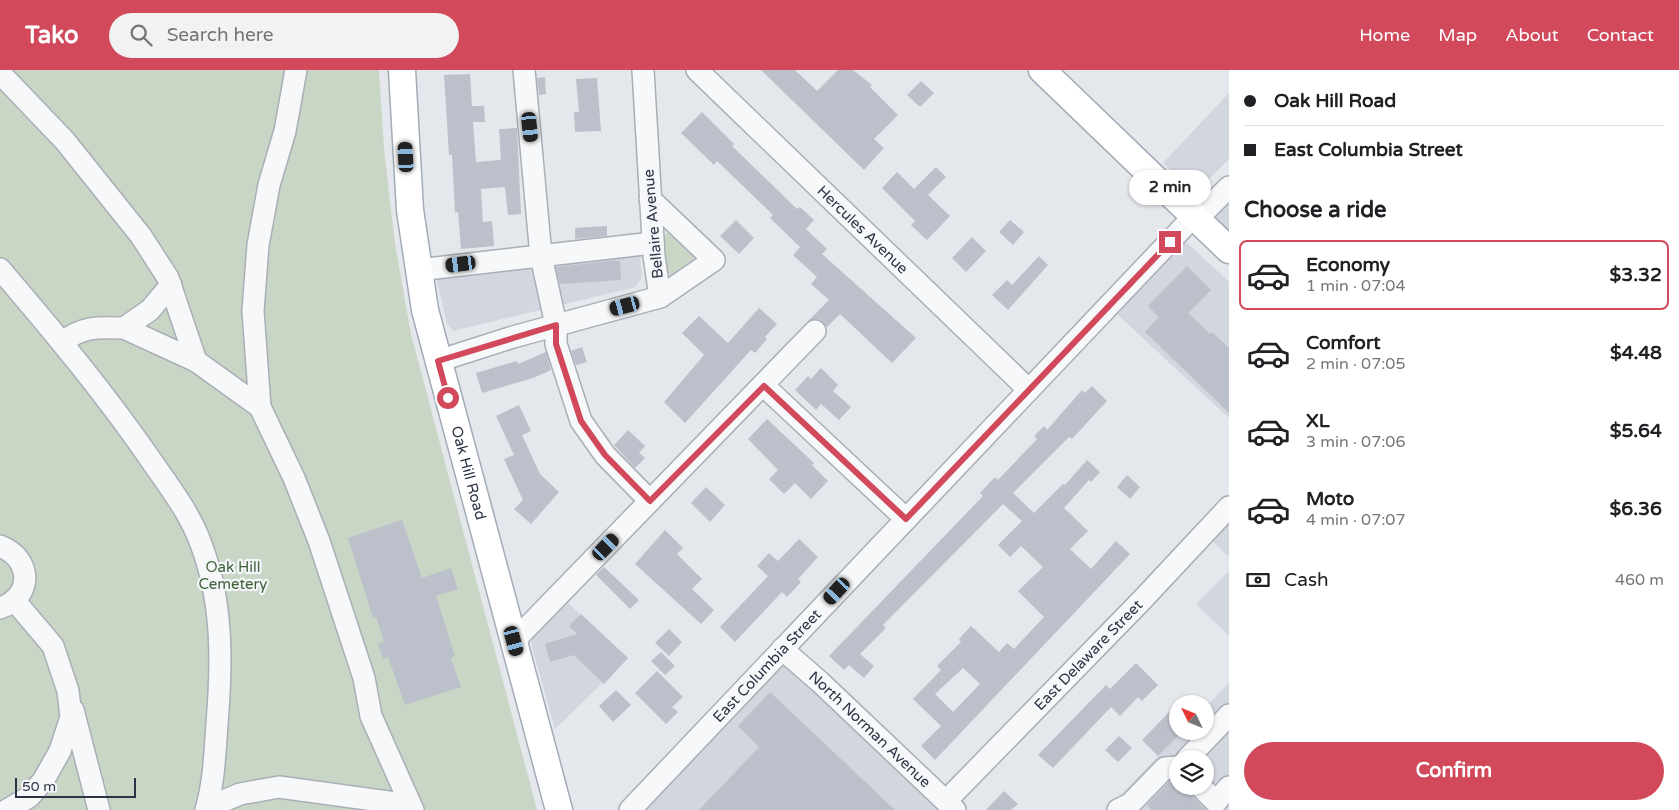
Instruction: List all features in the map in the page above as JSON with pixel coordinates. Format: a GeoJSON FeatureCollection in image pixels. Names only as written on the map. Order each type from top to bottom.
{"type":"FeatureCollection","features":[{"type":"Feature","properties":{"kind":"main road","name":"Oak Hill Road"},"geometry":{"type":"LineString","coordinates":[[402,70],[407,174],[418,270],[438,361],[559,810]]}},
{"type":"Feature","properties":{"kind":"main road"},"geometry":{"type":"LineString","coordinates":[[1042,70],[1229,250]]}},
{"type":"Feature","properties":{"kind":"street"},"geometry":{"type":"LineString","coordinates":[[296,70],[285,131],[269,184],[258,245],[254,311],[260,407],[294,478],[319,541],[364,678],[371,716],[411,807]]}},
{"type":"Feature","properties":{"kind":"street"},"geometry":{"type":"LineString","coordinates":[[524,70],[541,256],[556,325],[556,344],[581,421],[605,455],[650,501]]}},
{"type":"Feature","properties":{"kind":"street","name":"Bellaire Avenue"},"geometry":{"type":"LineString","coordinates":[[438,361],[556,325],[660,297],[653,243],[642,70]]}},
{"type":"Feature","properties":{"kind":"street","name":"Hercules Avenue"},"geometry":{"type":"LineString","coordinates":[[697,70],[1029,390]]}},
{"type":"Feature","properties":{"kind":"street"},"geometry":{"type":"LineString","coordinates":[[0,73],[82,163],[141,236],[171,285],[196,361]]}},
{"type":"Feature","properties":{"kind":"street","name":"East Columbia Street"},"geometry":{"type":"LineString","coordinates":[[634,809],[782,649],[1029,390],[1229,186]]}},
{"type":"Feature","properties":{"kind":"street"},"geometry":{"type":"LineString","coordinates":[[650,199],[714,260],[660,297]]}},
{"type":"Feature","properties":{"kind":"street"},"geometry":{"type":"LineString","coordinates":[[418,270],[653,243]]}},
{"type":"Feature","properties":{"kind":"street"},"geometry":{"type":"LineString","coordinates":[[0,269],[62,342],[137,439],[177,498],[201,542],[214,586],[220,632],[220,682],[215,760],[206,809]]}},
{"type":"Feature","properties":{"kind":"street"},"geometry":{"type":"LineString","coordinates":[[124,328],[150,310],[171,285]]}},
{"type":"Feature","properties":{"kind":"street"},"geometry":{"type":"LineString","coordinates":[[62,342],[73,334],[91,327],[124,328],[196,361],[260,407]]}},
{"type":"Feature","properties":{"kind":"street"},"geometry":{"type":"LineString","coordinates":[[514,641],[815,332]]}},
{"type":"Feature","properties":{"kind":"street"},"geometry":{"type":"LineString","coordinates":[[764,386],[906,519]]}},
{"type":"Feature","properties":{"kind":"street","name":"East Delaware Street"},"geometry":{"type":"LineString","coordinates":[[950,806],[1229,507]]}},
{"type":"Feature","properties":{"kind":"street"},"geometry":{"type":"LineString","coordinates":[[0,546],[10,549],[23,566],[25,577],[23,587],[7,604],[53,646],[68,691],[99,810]]}},
{"type":"Feature","properties":{"kind":"street","name":"North Norman Avenue"},"geometry":{"type":"LineString","coordinates":[[782,649],[820,682],[950,806]]}},
{"type":"Feature","properties":{"kind":"street"},"geometry":{"type":"LineString","coordinates":[[8,810],[29,798],[43,781],[60,751],[70,717],[68,691]]}},
{"type":"Feature","properties":{"kind":"street"},"geometry":{"type":"LineString","coordinates":[[1196,750],[1229,715]]}},
{"type":"Feature","properties":{"kind":"street"},"geometry":{"type":"LineString","coordinates":[[1128,808],[1165,768],[1169,768]]}},
{"type":"Feature","properties":{"kind":"street"},"geometry":{"type":"LineString","coordinates":[[206,809],[240,794],[279,787],[411,807]]}},
{"type":"Feature","properties":{"kind":"shaded area"},"geometry":{"type":"Polygon","coordinates":[[[1229,93],[1229,159],[1195,193],[1163,163],[1229,93]]]}},
{"type":"Feature","properties":{"kind":"shaded area"},"geometry":{"type":"Polygon","coordinates":[[[1229,200],[1229,233],[1212,217],[1229,200]]]}},
{"type":"Feature","properties":{"kind":"shaded area"},"geometry":{"type":"Polygon","coordinates":[[[1185,241],[1229,282],[1229,418],[1117,314],[1185,241]]]}},
{"type":"Feature","properties":{"kind":"shaded area"},"geometry":{"type":"Polygon","coordinates":[[[639,245],[642,276],[636,287],[453,331],[447,324],[434,268],[639,245]]]}},
{"type":"Feature","properties":{"kind":"shaded area"},"geometry":{"type":"Polygon","coordinates":[[[1229,507],[1229,557],[1204,533],[1229,507]]]}},
{"type":"Feature","properties":{"kind":"shaded area"},"geometry":{"type":"Polygon","coordinates":[[[1229,571],[1229,636],[1196,604],[1229,571]]]}},
{"type":"Feature","properties":{"kind":"shaded area"},"geometry":{"type":"Polygon","coordinates":[[[563,598],[627,659],[555,729],[529,636],[563,598]]]}},
{"type":"Feature","properties":{"kind":"shaded area"},"geometry":{"type":"Polygon","coordinates":[[[782,649],[953,810],[632,810],[782,649]]]}},
{"type":"Feature","properties":{"kind":"shaded area"},"geometry":{"type":"Polygon","coordinates":[[[1229,683],[1229,810],[1126,810],[1116,800],[1173,740],[1214,740],[1214,699],[1229,683]]]}},
{"type":"Feature","properties":{"kind":"green space","name":"Oak Hill Cemetery"},"geometry":{"type":"Polygon","coordinates":[[[0,70],[379,70],[384,149],[395,244],[411,334],[537,810],[0,810],[0,70]]]}},
{"type":"Feature","properties":{"kind":"green space"},"geometry":{"type":"Polygon","coordinates":[[[667,233],[671,233],[694,257],[693,263],[681,273],[671,275],[664,270],[663,237],[667,233]]]}},
{"type":"Feature","properties":{"kind":"building"},"geometry":{"type":"Polygon","coordinates":[[[761,70],[795,70],[817,91],[838,70],[853,70],[872,85],[870,87],[898,115],[874,139],[884,148],[864,170],[761,70]]]}},
{"type":"Feature","properties":{"kind":"building"},"geometry":{"type":"Polygon","coordinates":[[[470,74],[472,106],[484,106],[485,122],[473,122],[476,162],[501,160],[499,129],[517,128],[521,214],[508,215],[505,187],[481,189],[483,222],[492,221],[494,246],[461,249],[458,212],[455,213],[452,155],[449,155],[444,75],[470,74]]]}},
{"type":"Feature","properties":{"kind":"building"},"geometry":{"type":"Polygon","coordinates":[[[545,77],[546,94],[539,95],[537,78],[545,77]]]}},
{"type":"Feature","properties":{"kind":"building"},"geometry":{"type":"Polygon","coordinates":[[[597,78],[601,131],[575,132],[574,112],[579,112],[576,79],[597,78]]]}},
{"type":"Feature","properties":{"kind":"building"},"geometry":{"type":"Polygon","coordinates":[[[921,81],[934,93],[920,107],[907,95],[921,81]]]}},
{"type":"Feature","properties":{"kind":"building"},"geometry":{"type":"Polygon","coordinates":[[[702,112],[734,144],[732,146],[797,209],[800,207],[814,220],[806,229],[827,249],[822,254],[916,338],[892,363],[840,314],[827,327],[819,319],[808,321],[829,300],[811,284],[817,277],[793,255],[800,247],[770,218],[773,215],[717,161],[714,165],[681,133],[702,112]]]}},
{"type":"Feature","properties":{"kind":"building"},"geometry":{"type":"Polygon","coordinates":[[[936,167],[946,177],[928,195],[950,216],[927,240],[911,225],[915,221],[882,188],[897,172],[914,189],[936,167]]]}},
{"type":"Feature","properties":{"kind":"building"},"geometry":{"type":"Polygon","coordinates":[[[736,220],[754,238],[739,254],[720,236],[736,220]]]}},
{"type":"Feature","properties":{"kind":"building"},"geometry":{"type":"Polygon","coordinates":[[[1010,220],[1024,232],[1013,245],[999,232],[1010,220]]]}},
{"type":"Feature","properties":{"kind":"building"},"geometry":{"type":"Polygon","coordinates":[[[607,226],[607,236],[575,239],[575,228],[607,226]]]}},
{"type":"Feature","properties":{"kind":"building"},"geometry":{"type":"Polygon","coordinates":[[[972,237],[986,251],[966,272],[952,258],[972,237]]]}},
{"type":"Feature","properties":{"kind":"building"},"geometry":{"type":"Polygon","coordinates":[[[1039,256],[1048,265],[1008,310],[992,295],[1007,280],[1012,285],[1039,256]]]}},
{"type":"Feature","properties":{"kind":"building"},"geometry":{"type":"Polygon","coordinates":[[[620,261],[621,280],[560,284],[556,267],[620,261]]]}},
{"type":"Feature","properties":{"kind":"building"},"geometry":{"type":"Polygon","coordinates":[[[1187,266],[1211,290],[1188,313],[1210,334],[1212,332],[1229,348],[1229,413],[1145,332],[1159,317],[1148,306],[1187,266]]]}},
{"type":"Feature","properties":{"kind":"building"},"geometry":{"type":"Polygon","coordinates":[[[759,308],[777,324],[765,337],[767,339],[755,353],[751,350],[685,423],[664,402],[704,355],[682,333],[699,316],[728,343],[759,308]]]}},
{"type":"Feature","properties":{"kind":"building"},"geometry":{"type":"Polygon","coordinates":[[[582,347],[587,362],[576,365],[571,351],[582,347]]]}},
{"type":"Feature","properties":{"kind":"building"},"geometry":{"type":"Polygon","coordinates":[[[546,352],[551,370],[533,378],[482,393],[476,373],[517,361],[518,364],[546,352]]]}},
{"type":"Feature","properties":{"kind":"building"},"geometry":{"type":"Polygon","coordinates":[[[821,368],[838,385],[833,391],[851,407],[839,420],[821,404],[816,410],[795,390],[808,376],[811,379],[821,368]]]}},
{"type":"Feature","properties":{"kind":"building"},"geometry":{"type":"Polygon","coordinates":[[[1092,386],[1107,401],[1072,439],[1069,437],[1013,493],[1034,513],[1063,484],[1065,485],[1087,460],[1100,472],[1091,482],[1089,480],[1064,508],[1088,531],[1070,549],[1091,569],[1116,541],[1130,554],[935,760],[921,746],[941,726],[913,699],[941,670],[937,666],[961,642],[959,639],[971,626],[999,652],[1007,643],[1014,649],[1044,617],[1018,591],[1043,567],[1021,546],[1010,557],[998,545],[1022,521],[1003,504],[883,625],[886,628],[860,654],[874,666],[864,678],[849,665],[844,670],[829,656],[983,496],[980,493],[995,477],[998,480],[1037,439],[1034,436],[1044,426],[1047,430],[1082,390],[1085,393],[1092,386]],[[963,668],[935,694],[953,712],[980,684],[963,668]]]}},
{"type":"Feature","properties":{"kind":"building"},"geometry":{"type":"Polygon","coordinates":[[[519,405],[531,431],[522,435],[540,474],[559,492],[531,524],[514,509],[523,500],[504,459],[514,455],[496,416],[519,405]]]}},
{"type":"Feature","properties":{"kind":"building"},"geometry":{"type":"Polygon","coordinates":[[[767,419],[814,463],[812,465],[828,481],[811,499],[795,483],[784,494],[769,479],[778,470],[748,439],[767,419]]]}},
{"type":"Feature","properties":{"kind":"building"},"geometry":{"type":"Polygon","coordinates":[[[628,430],[645,446],[639,453],[645,458],[635,468],[614,445],[628,430]]]}},
{"type":"Feature","properties":{"kind":"building"},"geometry":{"type":"Polygon","coordinates":[[[1127,475],[1140,487],[1130,499],[1117,487],[1127,475]]]}},
{"type":"Feature","properties":{"kind":"building"},"geometry":{"type":"Polygon","coordinates":[[[706,487],[725,505],[710,522],[691,503],[706,487]]]}},
{"type":"Feature","properties":{"kind":"building"},"geometry":{"type":"Polygon","coordinates":[[[402,520],[422,578],[451,568],[458,589],[436,596],[455,656],[451,658],[461,687],[405,705],[388,657],[383,659],[378,644],[384,642],[376,617],[373,618],[348,538],[402,520]]]}},
{"type":"Feature","properties":{"kind":"building"},"geometry":{"type":"Polygon","coordinates":[[[665,530],[683,548],[677,554],[702,579],[692,589],[714,610],[701,624],[635,564],[665,530]]]}},
{"type":"Feature","properties":{"kind":"building"},"geometry":{"type":"Polygon","coordinates":[[[799,539],[818,557],[798,579],[801,582],[787,597],[782,592],[735,642],[720,627],[768,576],[757,566],[769,553],[778,561],[799,539]]]}},
{"type":"Feature","properties":{"kind":"building"},"geometry":{"type":"Polygon","coordinates":[[[604,567],[639,600],[630,609],[596,575],[604,567]]]}},
{"type":"Feature","properties":{"kind":"building"},"geometry":{"type":"Polygon","coordinates":[[[581,614],[628,658],[604,684],[574,655],[550,662],[545,644],[577,634],[569,626],[581,614]]]}},
{"type":"Feature","properties":{"kind":"building"},"geometry":{"type":"Polygon","coordinates":[[[669,629],[682,642],[669,656],[655,643],[669,629]]]}},
{"type":"Feature","properties":{"kind":"building"},"geometry":{"type":"Polygon","coordinates":[[[661,652],[675,666],[665,675],[651,661],[661,652]]]}},
{"type":"Feature","properties":{"kind":"building"},"geometry":{"type":"Polygon","coordinates":[[[1136,663],[1158,685],[1142,701],[1138,697],[1120,716],[1111,707],[1053,768],[1038,755],[1106,685],[1110,689],[1136,663]]]}},
{"type":"Feature","properties":{"kind":"building"},"geometry":{"type":"Polygon","coordinates":[[[657,671],[683,697],[672,707],[678,712],[666,724],[635,693],[657,671]]]}},
{"type":"Feature","properties":{"kind":"building"},"geometry":{"type":"Polygon","coordinates":[[[616,690],[631,705],[613,722],[599,706],[616,690]]]}},
{"type":"Feature","properties":{"kind":"building"},"geometry":{"type":"Polygon","coordinates":[[[770,692],[895,810],[699,810],[759,747],[738,726],[770,692]]]}},
{"type":"Feature","properties":{"kind":"building"},"geometry":{"type":"Polygon","coordinates":[[[1169,712],[1169,740],[1174,740],[1158,756],[1142,740],[1169,712]]]}},
{"type":"Feature","properties":{"kind":"building"},"geometry":{"type":"Polygon","coordinates":[[[1119,736],[1132,748],[1118,762],[1105,750],[1119,736]]]}},
{"type":"Feature","properties":{"kind":"building"},"geometry":{"type":"Polygon","coordinates":[[[1169,782],[1169,795],[1191,795],[1206,810],[1152,810],[1147,805],[1169,782]]]}},
{"type":"Feature","properties":{"kind":"building"},"geometry":{"type":"Polygon","coordinates":[[[1004,791],[1018,804],[1011,810],[986,810],[1004,791]]]}},
{"type":"Feature","properties":{"kind":"route"},"geometry":{"type":"LineString","coordinates":[[448,398],[438,361],[556,325],[556,344],[581,421],[605,455],[631,484],[650,501],[764,386],[816,432],[906,519],[1170,242]]}}]}
